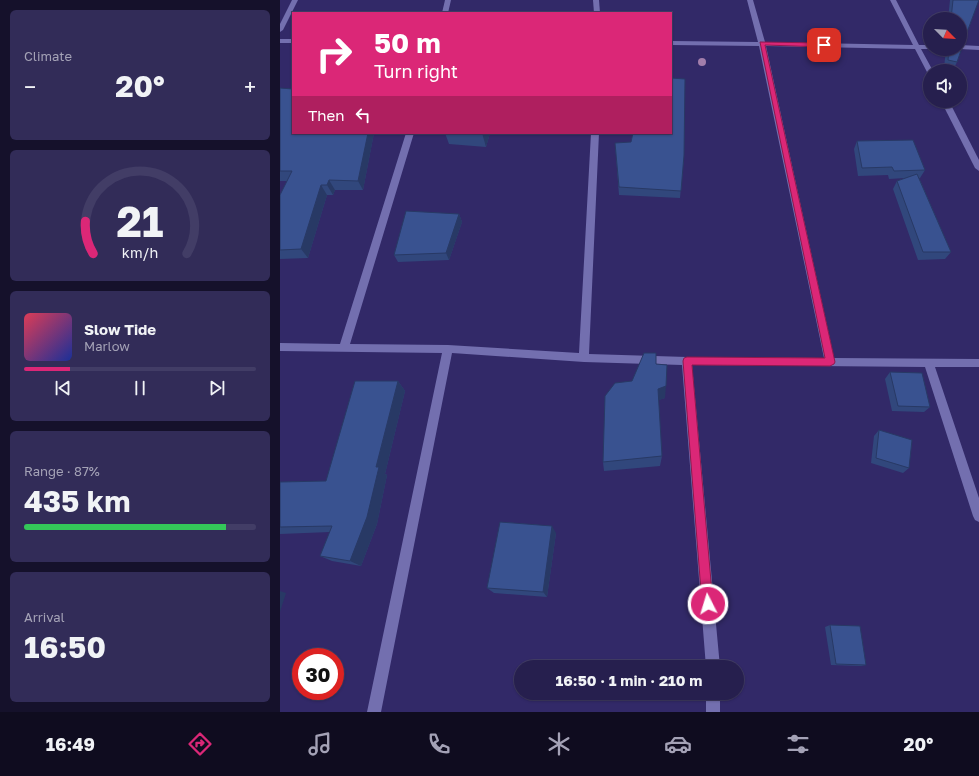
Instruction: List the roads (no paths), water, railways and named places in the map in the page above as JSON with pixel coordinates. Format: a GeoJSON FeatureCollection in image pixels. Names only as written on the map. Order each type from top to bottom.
{"type":"FeatureCollection","features":[{"type":"Feature","properties":{"kind":"street"},"geometry":{"type":"LineString","coordinates":[[280,30],[295,0]]}},
{"type":"Feature","properties":{"kind":"street"},"geometry":{"type":"LineString","coordinates":[[445,12],[448,0]]}},
{"type":"Feature","properties":{"kind":"street"},"geometry":{"type":"LineString","coordinates":[[596,0],[597,12]]}},
{"type":"Feature","properties":{"kind":"street"},"geometry":{"type":"LineString","coordinates":[[750,0],[762,44],[830,362]]}},
{"type":"Feature","properties":{"kind":"street"},"geometry":{"type":"LineString","coordinates":[[893,0],[926,64]]}},
{"type":"Feature","properties":{"kind":"street"},"geometry":{"type":"LineString","coordinates":[[280,41],[292,41]]}},
{"type":"Feature","properties":{"kind":"street"},"geometry":{"type":"LineString","coordinates":[[672,43],[923,47]]}},
{"type":"Feature","properties":{"kind":"street"},"geometry":{"type":"LineString","coordinates":[[967,47],[979,48]]}},
{"type":"Feature","properties":{"kind":"street"},"geometry":{"type":"LineString","coordinates":[[949,108],[979,168]]}},
{"type":"Feature","properties":{"kind":"street"},"geometry":{"type":"LineString","coordinates":[[344,348],[410,134]]}},
{"type":"Feature","properties":{"kind":"street"},"geometry":{"type":"LineString","coordinates":[[584,358],[595,134]]}},
{"type":"Feature","properties":{"kind":"street"},"geometry":{"type":"LineString","coordinates":[[280,347],[448,349],[584,358],[687,361],[979,363]]}},
{"type":"Feature","properties":{"kind":"street"},"geometry":{"type":"LineString","coordinates":[[374,712],[448,349]]}},
{"type":"Feature","properties":{"kind":"street"},"geometry":{"type":"LineString","coordinates":[[687,361],[712,660]]}},
{"type":"Feature","properties":{"kind":"street"},"geometry":{"type":"LineString","coordinates":[[929,362],[979,516]]}},
{"type":"Feature","properties":{"kind":"street"},"geometry":{"type":"LineString","coordinates":[[713,700],[713,712]]}}]}
